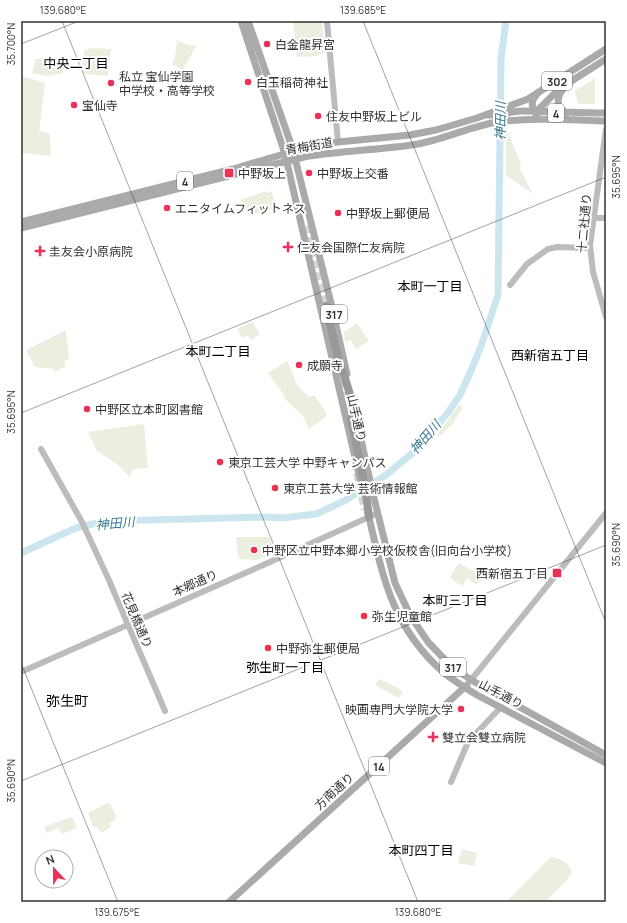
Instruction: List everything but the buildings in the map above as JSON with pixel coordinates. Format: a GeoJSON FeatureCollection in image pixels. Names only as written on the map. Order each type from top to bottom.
{"type":"FeatureCollection","features":[{"type":"Feature","properties":{"kind":"highway"},"geometry":{"type":"LineString","coordinates":[[326,306],[336,350],[354,407]]}},
{"type":"Feature","properties":{"kind":"highway"},"geometry":{"type":"LineString","coordinates":[[351,419],[365,482],[369,517]]}},
{"type":"Feature","properties":{"kind":"main road","name":"山手通り"},"geometry":{"type":"LineString","coordinates":[[241,21],[278,133],[326,306]]}},
{"type":"Feature","properties":{"kind":"main road","name":"山手通り"},"geometry":{"type":"LineString","coordinates":[[248,21],[296,159],[326,306],[365,482]]}},
{"type":"Feature","properties":{"kind":"main road","name":"302"},"geometry":{"type":"LineString","coordinates":[[506,110],[537,94],[606,49]]}},
{"type":"Feature","properties":{"kind":"main road","name":"302"},"geometry":{"type":"LineString","coordinates":[[528,120],[554,94],[606,59]]}},
{"type":"Feature","properties":{"kind":"main road"},"geometry":{"type":"LineString","coordinates":[[567,84],[560,93],[558,101],[561,108],[567,113]]}},
{"type":"Feature","properties":{"kind":"main road"},"geometry":{"type":"LineString","coordinates":[[537,94],[533,99],[533,108],[536,112],[553,120]]}},
{"type":"Feature","properties":{"kind":"main road","name":"青梅街道"},"geometry":{"type":"LineString","coordinates":[[21,222],[285,157],[296,159],[334,152],[405,146],[428,142],[495,116],[506,110],[606,113]]}},
{"type":"Feature","properties":{"kind":"main road","name":"青梅街道"},"geometry":{"type":"LineString","coordinates":[[21,228],[285,157],[293,150],[315,145],[419,134],[484,115],[495,116],[506,121],[606,121]]}},
{"type":"Feature","properties":{"kind":"main road"},"geometry":{"type":"LineString","coordinates":[[278,133],[286,130]]}},
{"type":"Feature","properties":{"kind":"main road","name":"山手通り"},"geometry":{"type":"LineString","coordinates":[[354,407],[365,482]]}},
{"type":"Feature","properties":{"kind":"main road","name":"山手通り"},"geometry":{"type":"LineString","coordinates":[[367,493],[378,513],[395,583],[410,615],[428,642],[439,655],[471,680],[606,754]]}},
{"type":"Feature","properties":{"kind":"main road","name":"山手通り"},"geometry":{"type":"LineString","coordinates":[[369,517],[385,584],[397,612],[404,627],[434,663],[464,687],[606,763]]}},
{"type":"Feature","properties":{"kind":"main road","name":"方南通り"},"geometry":{"type":"LineString","coordinates":[[229,902],[471,680]]}},
{"type":"Feature","properties":{"kind":"street"},"geometry":{"type":"LineString","coordinates":[[327,21],[338,142]]}},
{"type":"Feature","properties":{"kind":"street","name":"十二社通り"},"geometry":{"type":"LineString","coordinates":[[606,130],[590,248],[593,272],[606,317]]}},
{"type":"Feature","properties":{"kind":"street"},"geometry":{"type":"LineString","coordinates":[[594,218],[606,218]]}},
{"type":"Feature","properties":{"kind":"street"},"geometry":{"type":"LineString","coordinates":[[510,285],[527,264],[548,249],[557,247],[590,248]]}},
{"type":"Feature","properties":{"kind":"street","name":"花見橋通り"},"geometry":{"type":"LineString","coordinates":[[41,449],[82,522],[165,711]]}},
{"type":"Feature","properties":{"kind":"street","name":"本郷通り"},"geometry":{"type":"LineString","coordinates":[[21,672],[378,513]]}},
{"type":"Feature","properties":{"kind":"street"},"geometry":{"type":"LineString","coordinates":[[471,680],[606,513]]}},
{"type":"Feature","properties":{"kind":"street"},"geometry":{"type":"LineString","coordinates":[[451,782],[468,742],[501,707]]}},
{"type":"Feature","properties":{"kind":"shaded area"},"geometry":{"type":"Polygon","coordinates":[[[293,21],[322,21],[325,53],[318,54],[318,56],[297,57],[293,21]]]}},
{"type":"Feature","properties":{"kind":"shaded area"},"geometry":{"type":"Polygon","coordinates":[[[177,40],[188,45],[196,46],[183,70],[172,64],[175,57],[177,40]]]}},
{"type":"Feature","properties":{"kind":"shaded area"},"geometry":{"type":"Polygon","coordinates":[[[91,48],[111,49],[108,76],[84,74],[82,69],[84,51],[91,48]]]}},
{"type":"Feature","properties":{"kind":"shaded area"},"geometry":{"type":"Polygon","coordinates":[[[64,57],[63,73],[46,76],[32,73],[36,59],[64,57]]]}},
{"type":"Feature","properties":{"kind":"shaded area"},"geometry":{"type":"Polygon","coordinates":[[[21,76],[45,83],[39,131],[50,134],[51,156],[21,153],[21,76]]]}},
{"type":"Feature","properties":{"kind":"shaded area"},"geometry":{"type":"Polygon","coordinates":[[[595,78],[595,104],[578,104],[575,91],[595,78]]]}},
{"type":"Feature","properties":{"kind":"shaded area"},"geometry":{"type":"Polygon","coordinates":[[[506,128],[521,164],[520,169],[533,194],[506,175],[506,128]]]}},
{"type":"Feature","properties":{"kind":"shaded area"},"geometry":{"type":"Polygon","coordinates":[[[266,191],[267,193],[272,192],[276,208],[250,215],[249,211],[240,200],[266,191]]]}},
{"type":"Feature","properties":{"kind":"shaded area"},"geometry":{"type":"Polygon","coordinates":[[[252,322],[260,334],[251,341],[248,335],[242,338],[237,329],[252,322]]]}},
{"type":"Feature","properties":{"kind":"shaded area"},"geometry":{"type":"Polygon","coordinates":[[[357,323],[369,341],[356,349],[351,340],[345,342],[344,332],[357,323]]]}},
{"type":"Feature","properties":{"kind":"shaded area"},"geometry":{"type":"Polygon","coordinates":[[[66,330],[69,359],[64,361],[66,366],[55,372],[54,369],[35,367],[26,350],[66,330]]]}},
{"type":"Feature","properties":{"kind":"shaded area"},"geometry":{"type":"Polygon","coordinates":[[[287,361],[295,378],[294,379],[300,389],[310,397],[314,395],[326,412],[326,417],[309,429],[303,416],[285,399],[282,392],[268,373],[287,361]]]}},
{"type":"Feature","properties":{"kind":"shaded area"},"geometry":{"type":"Polygon","coordinates":[[[459,405],[463,408],[453,423],[439,437],[437,435],[459,405]]]}},
{"type":"Feature","properties":{"kind":"shaded area"},"geometry":{"type":"Polygon","coordinates":[[[144,424],[148,468],[133,469],[130,477],[118,465],[97,451],[88,432],[144,424]]]}},
{"type":"Feature","properties":{"kind":"shaded area"},"geometry":{"type":"Polygon","coordinates":[[[236,537],[269,537],[274,548],[273,554],[256,560],[240,559],[238,557],[236,537]]]}},
{"type":"Feature","properties":{"kind":"shaded area"},"geometry":{"type":"Polygon","coordinates":[[[459,563],[480,575],[477,585],[467,578],[462,586],[450,578],[459,563]]]}},
{"type":"Feature","properties":{"kind":"shaded area"},"geometry":{"type":"Polygon","coordinates":[[[379,679],[400,689],[403,692],[399,698],[375,685],[379,679]]]}},
{"type":"Feature","properties":{"kind":"shaded area"},"geometry":{"type":"Polygon","coordinates":[[[107,803],[110,804],[116,816],[115,820],[109,823],[111,827],[101,833],[96,826],[94,828],[88,813],[107,803]]]}},
{"type":"Feature","properties":{"kind":"shaded area"},"geometry":{"type":"Polygon","coordinates":[[[71,817],[73,818],[77,828],[62,834],[58,828],[47,833],[44,827],[71,817]]]}},
{"type":"Feature","properties":{"kind":"shaded area"},"geometry":{"type":"Polygon","coordinates":[[[462,849],[477,853],[474,866],[458,863],[462,849]]]}},
{"type":"Feature","properties":{"kind":"shaded area"},"geometry":{"type":"Polygon","coordinates":[[[551,857],[564,861],[570,868],[572,872],[566,881],[545,902],[527,902],[525,899],[520,902],[508,902],[507,901],[551,857]]]}},
{"type":"Feature","properties":{"kind":"waterway","name":"神田川"},"geometry":{"type":"LineString","coordinates":[[21,553],[78,527],[108,521],[266,517],[282,518],[316,514],[344,501],[386,475],[415,451],[447,414],[460,395],[481,346],[498,295],[501,59],[506,21]]}},
{"type":"Feature","properties":{"kind":"tunnel"},"geometry":{"type":"LineString","coordinates":[[310,225],[311,242],[326,306]]}},
{"type":"Feature","properties":{"kind":"tunnel"},"geometry":{"type":"LineString","coordinates":[[337,369],[351,419]]}},
{"type":"Feature","properties":{"kind":"tunnel"},"geometry":{"type":"LineString","coordinates":[[357,473],[365,510]]}},
{"type":"Feature","properties":{"kind":"place","name":"白金龍昇宮"},"geometry":{"type":"Point","coordinates":[267,44]}},
{"type":"Feature","properties":{"kind":"place","name":"白玉稲荷神社"},"geometry":{"type":"Point","coordinates":[248,82]}},
{"type":"Feature","properties":{"kind":"place","name":"私立 宝仙学園 中学校・高等学校"},"geometry":{"type":"Point","coordinates":[111,83]}},
{"type":"Feature","properties":{"kind":"place","name":"宝仙寺"},"geometry":{"type":"Point","coordinates":[74,105]}},
{"type":"Feature","properties":{"kind":"place","name":"住友中野坂上ビル"},"geometry":{"type":"Point","coordinates":[318,116]}},
{"type":"Feature","properties":{"kind":"place","name":"中野坂上"},"geometry":{"type":"Point","coordinates":[229,173]}},
{"type":"Feature","properties":{"kind":"place","name":"中野坂上交番"},"geometry":{"type":"Point","coordinates":[309,173]}},
{"type":"Feature","properties":{"kind":"place","name":"エニタイムフィットネス"},"geometry":{"type":"Point","coordinates":[167,208]}},
{"type":"Feature","properties":{"kind":"place","name":"中野坂上郵便局"},"geometry":{"type":"Point","coordinates":[338,213]}},
{"type":"Feature","properties":{"kind":"place","name":"仁友会国際仁友病院"},"geometry":{"type":"Point","coordinates":[288,247]}},
{"type":"Feature","properties":{"kind":"place","name":"圭友会小原病院"},"geometry":{"type":"Point","coordinates":[40,251]}},
{"type":"Feature","properties":{"kind":"place","name":"成願寺"},"geometry":{"type":"Point","coordinates":[299,365]}},
{"type":"Feature","properties":{"kind":"place","name":"中野区立本町図書館"},"geometry":{"type":"Point","coordinates":[87,409]}},
{"type":"Feature","properties":{"kind":"place","name":"東京工芸大学 中野キャンパス"},"geometry":{"type":"Point","coordinates":[220,462]}},
{"type":"Feature","properties":{"kind":"place","name":"東京工芸大学 芸術情報館"},"geometry":{"type":"Point","coordinates":[275,488]}},
{"type":"Feature","properties":{"kind":"place","name":"中野区立中野本郷小学校仮校舎(旧向台小学校)"},"geometry":{"type":"Point","coordinates":[254,550]}},
{"type":"Feature","properties":{"kind":"place","name":"西新宿五丁目"},"geometry":{"type":"Point","coordinates":[557,573]}},
{"type":"Feature","properties":{"kind":"place","name":"弥生児童館"},"geometry":{"type":"Point","coordinates":[364,616]}},
{"type":"Feature","properties":{"kind":"place","name":"中野弥生郵便局"},"geometry":{"type":"Point","coordinates":[268,648]}},
{"type":"Feature","properties":{"kind":"place","name":"映画専門大学院大学"},"geometry":{"type":"Point","coordinates":[461,709]}},
{"type":"Feature","properties":{"kind":"place","name":"雙立会雙立病院"},"geometry":{"type":"Point","coordinates":[433,737]}},
{"type":"Feature","properties":{"kind":"district","name":"中央二丁目"},"geometry":{"type":"Point","coordinates":[76,63]}},
{"type":"Feature","properties":{"kind":"district","name":"本町一丁目"},"geometry":{"type":"Point","coordinates":[430,286]}},
{"type":"Feature","properties":{"kind":"district","name":"本町二丁目"},"geometry":{"type":"Point","coordinates":[218,351]}},
{"type":"Feature","properties":{"kind":"district","name":"西新宿五丁目"},"geometry":{"type":"Point","coordinates":[550,355]}},
{"type":"Feature","properties":{"kind":"district","name":"本町三丁目"},"geometry":{"type":"Point","coordinates":[455,600]}},
{"type":"Feature","properties":{"kind":"district","name":"弥生町一丁目"},"geometry":{"type":"Point","coordinates":[285,667]}},
{"type":"Feature","properties":{"kind":"district","name":"弥生町"},"geometry":{"type":"Point","coordinates":[67,700]}},
{"type":"Feature","properties":{"kind":"district","name":"本町四丁目"},"geometry":{"type":"Point","coordinates":[421,850]}}]}
